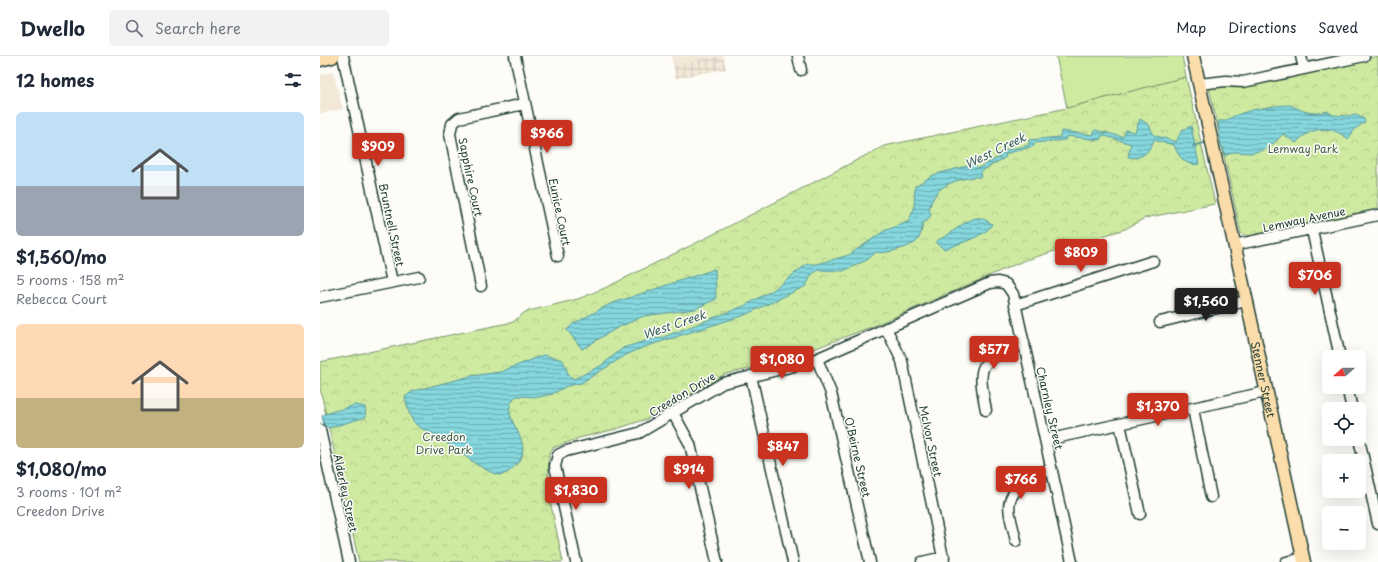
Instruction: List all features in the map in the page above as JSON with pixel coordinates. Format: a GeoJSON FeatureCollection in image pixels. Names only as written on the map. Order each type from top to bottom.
{"type":"FeatureCollection","features":[{"type":"Feature","properties":{"kind":"highway"},"geometry":{"type":"LineString","coordinates":[[320,59],[332,56]]}},
{"type":"Feature","properties":{"kind":"main road","name":"Stenner Street"},"geometry":{"type":"LineString","coordinates":[[1193,56],[1303,560]]}},
{"type":"Feature","properties":{"kind":"street","name":"Bruntnell Street"},"geometry":{"type":"LineString","coordinates":[[343,56],[392,282]]}},
{"type":"Feature","properties":{"kind":"street","name":"Eunice Court"},"geometry":{"type":"LineString","coordinates":[[515,56],[524,104],[558,256]]}},
{"type":"Feature","properties":{"kind":"street"},"geometry":{"type":"LineString","coordinates":[[798,56],[801,70]]}},
{"type":"Feature","properties":{"kind":"street"},"geometry":{"type":"LineString","coordinates":[[1301,56],[1304,69]]}},
{"type":"Feature","properties":{"kind":"street"},"geometry":{"type":"LineString","coordinates":[[1199,84],[1204,81],[1220,78],[1230,81],[1243,82],[1364,56]]}},
{"type":"Feature","properties":{"kind":"street","name":"Sapphire Court"},"geometry":{"type":"LineString","coordinates":[[482,286],[450,134],[452,124],[459,118],[524,104]]}},
{"type":"Feature","properties":{"kind":"street","name":"Lemway Avenue"},"geometry":{"type":"LineString","coordinates":[[1234,245],[1312,230],[1378,215]]}},
{"type":"Feature","properties":{"kind":"street"},"geometry":{"type":"LineString","coordinates":[[1312,230],[1338,350]]}},
{"type":"Feature","properties":{"kind":"street"},"geometry":{"type":"LineString","coordinates":[[1015,305],[1153,261]]}},
{"type":"Feature","properties":{"kind":"street"},"geometry":{"type":"LineString","coordinates":[[320,298],[419,277]]}},
{"type":"Feature","properties":{"kind":"street","name":"Creedon Drive"},"geometry":{"type":"LineString","coordinates":[[576,562],[555,466],[558,455],[566,451],[639,433],[723,383],[808,363],[990,283],[998,282],[1006,284]]}},
{"type":"Feature","properties":{"kind":"street","name":"Charnley Street"},"geometry":{"type":"LineString","coordinates":[[1006,284],[1011,289],[1024,342],[1072,562]]}},
{"type":"Feature","properties":{"kind":"street"},"geometry":{"type":"LineString","coordinates":[[1160,322],[1246,301]]}},
{"type":"Feature","properties":{"kind":"street","name":"McIvor Street"},"geometry":{"type":"LineString","coordinates":[[886,328],[902,361],[944,559]]}},
{"type":"Feature","properties":{"kind":"street"},"geometry":{"type":"LineString","coordinates":[[986,410],[980,381],[983,366],[991,357],[1024,342]]}},
{"type":"Feature","properties":{"kind":"street","name":"O'Beirne Street"},"geometry":{"type":"LineString","coordinates":[[817,359],[832,392],[870,562]]}},
{"type":"Feature","properties":{"kind":"street"},"geometry":{"type":"LineString","coordinates":[[751,376],[793,562]]}},
{"type":"Feature","properties":{"kind":"street"},"geometry":{"type":"LineString","coordinates":[[1046,440],[1266,392]]}},
{"type":"Feature","properties":{"kind":"street"},"geometry":{"type":"LineString","coordinates":[[1193,408],[1211,497]]}},
{"type":"Feature","properties":{"kind":"street"},"geometry":{"type":"LineString","coordinates":[[673,413],[690,444],[717,562]]}},
{"type":"Feature","properties":{"kind":"street"},"geometry":{"type":"LineString","coordinates":[[1120,424],[1140,514]]}},
{"type":"Feature","properties":{"kind":"street","name":"Alderley Street"},"geometry":{"type":"LineString","coordinates":[[320,430],[349,562]]}},
{"type":"Feature","properties":{"kind":"street"},"geometry":{"type":"LineString","coordinates":[[1361,446],[1378,524]]}},
{"type":"Feature","properties":{"kind":"street"},"geometry":{"type":"LineString","coordinates":[[1016,541],[1009,506],[1010,497],[1014,490],[1032,476],[1051,469]]}},
{"type":"Feature","properties":{"kind":"street"},"geometry":{"type":"LineString","coordinates":[[922,562],[944,559]]}},
{"type":"Feature","properties":{"kind":"street"},"geometry":{"type":"LineString","coordinates":[[1286,562],[1303,560]]}},
{"type":"Feature","properties":{"kind":"shaded area"},"geometry":{"type":"Polygon","coordinates":[[[671,56],[719,56],[673,65],[671,56]]]}},
{"type":"Feature","properties":{"kind":"shaded area"},"geometry":{"type":"Polygon","coordinates":[[[723,56],[726,69],[676,78],[673,65],[723,56]]]}},
{"type":"Feature","properties":{"kind":"shaded area"},"geometry":{"type":"Polygon","coordinates":[[[333,72],[343,109],[320,114],[320,75],[333,72]]]}},
{"type":"Feature","properties":{"kind":"green space"},"geometry":{"type":"Polygon","coordinates":[[[1056,56],[1182,56],[1186,77],[1067,108],[1056,56]]]}},
{"type":"Feature","properties":{"kind":"green space","name":"Lemway Park"},"geometry":{"type":"Polygon","coordinates":[[[1378,56],[1378,209],[1251,236],[1241,234],[1209,87],[1246,85],[1378,56]]]}},
{"type":"Feature","properties":{"kind":"green space","name":"Creedon Drive Park"},"geometry":{"type":"Polygon","coordinates":[[[1186,77],[1215,204],[1145,218],[1125,229],[1023,261],[871,327],[777,363],[725,374],[647,419],[616,429],[579,438],[553,448],[549,453],[548,491],[563,562],[359,562],[320,388],[320,362],[513,322],[525,312],[578,299],[607,287],[708,237],[884,146],[1067,108],[1186,77]]]}},
{"type":"Feature","properties":{"kind":"water"},"geometry":{"type":"Polygon","coordinates":[[[1290,105],[1312,113],[1327,111],[1333,115],[1356,115],[1364,119],[1365,122],[1355,129],[1348,139],[1335,131],[1322,129],[1308,133],[1296,143],[1283,134],[1274,143],[1263,150],[1251,153],[1233,152],[1225,156],[1223,147],[1221,146],[1218,121],[1226,121],[1231,117],[1256,109],[1290,105]]]}},
{"type":"Feature","properties":{"kind":"water"},"geometry":{"type":"Polygon","coordinates":[[[1140,119],[1149,125],[1154,135],[1176,142],[1182,130],[1191,126],[1199,164],[1190,164],[1183,160],[1174,145],[1154,140],[1150,148],[1141,156],[1133,158],[1128,157],[1131,144],[1102,135],[1100,140],[1067,136],[1065,140],[1034,143],[1034,146],[1005,154],[1006,157],[980,172],[981,177],[956,181],[938,191],[929,210],[931,214],[929,219],[923,223],[917,241],[909,246],[880,253],[876,252],[867,260],[843,271],[819,270],[812,274],[806,286],[745,315],[644,347],[626,355],[581,383],[567,386],[552,394],[539,397],[516,396],[511,403],[510,411],[511,418],[522,441],[523,450],[519,461],[510,471],[504,474],[500,475],[493,473],[476,464],[432,433],[419,427],[412,420],[405,397],[413,391],[471,376],[500,372],[544,355],[563,360],[569,376],[574,379],[602,365],[623,348],[651,339],[661,338],[744,306],[773,290],[807,264],[817,264],[849,255],[884,231],[908,222],[914,209],[915,186],[933,175],[974,164],[978,168],[1000,157],[999,152],[1029,145],[1029,140],[1060,137],[1061,131],[1093,135],[1095,130],[1123,137],[1126,130],[1135,132],[1140,119]]]}},
{"type":"Feature","properties":{"kind":"water"},"geometry":{"type":"Polygon","coordinates":[[[976,218],[982,218],[992,224],[985,232],[965,242],[944,249],[936,243],[938,240],[966,222],[976,218]]]}},
{"type":"Feature","properties":{"kind":"water"},"geometry":{"type":"Polygon","coordinates":[[[715,269],[716,299],[695,309],[644,316],[617,328],[582,349],[567,330],[573,324],[610,304],[715,269]]]}},
{"type":"Feature","properties":{"kind":"water"},"geometry":{"type":"Polygon","coordinates":[[[355,405],[365,407],[366,417],[329,428],[324,425],[322,416],[325,414],[355,405]]]}},
{"type":"Feature","properties":{"kind":"waterway","name":"West Creek"},"geometry":{"type":"LineString","coordinates":[[1193,146],[1208,142]]}}]}
